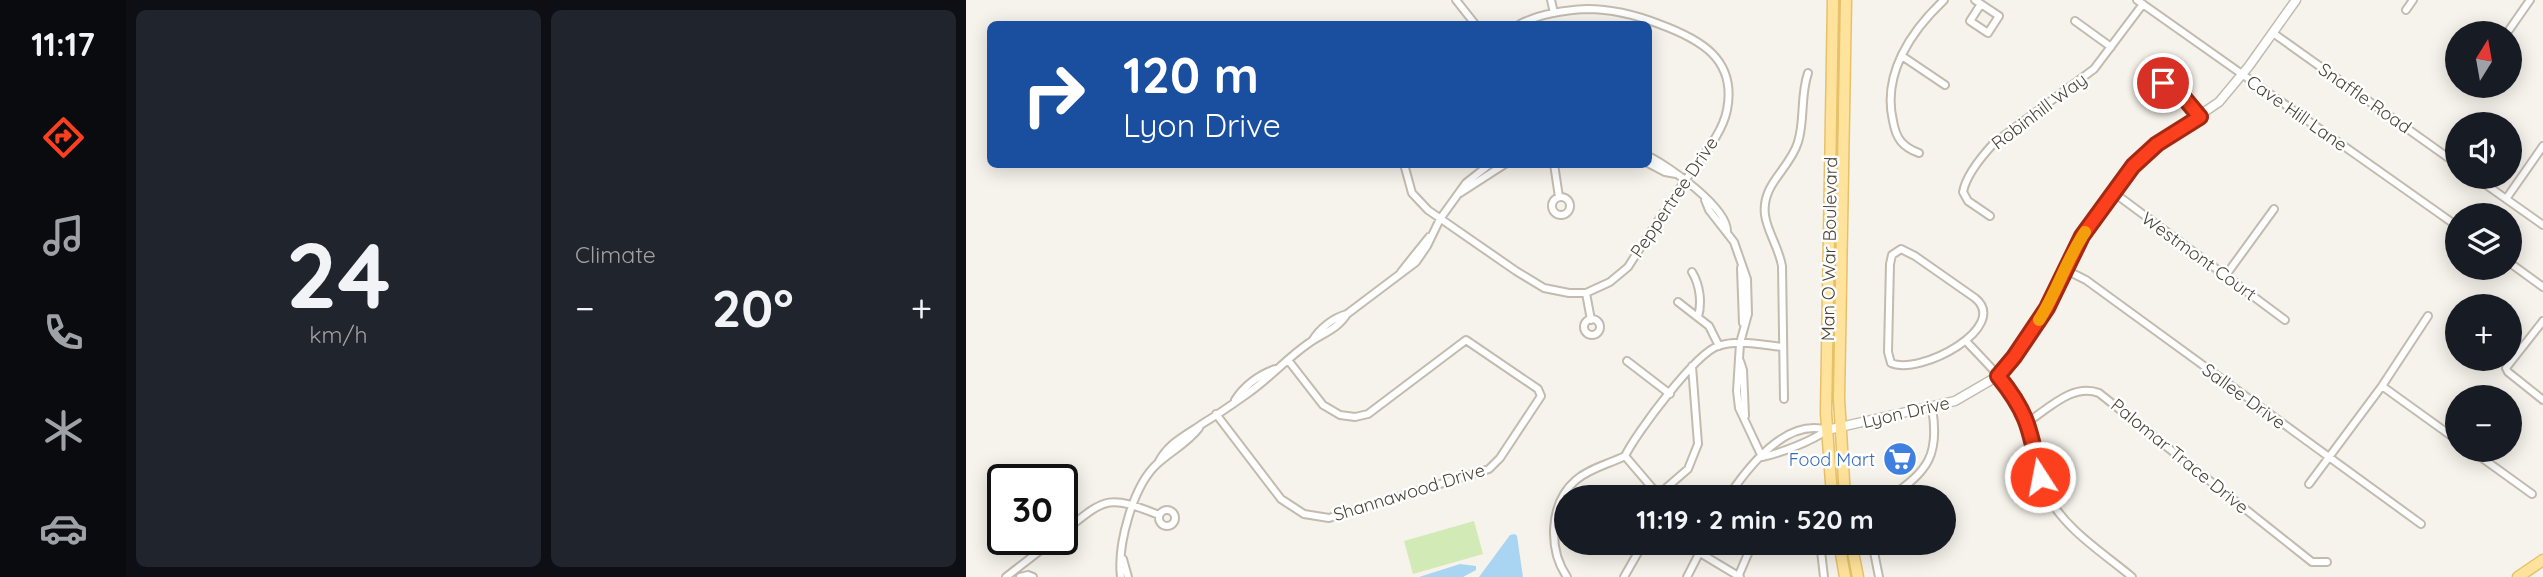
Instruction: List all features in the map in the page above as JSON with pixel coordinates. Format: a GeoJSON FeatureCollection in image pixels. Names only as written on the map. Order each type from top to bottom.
{"type":"FeatureCollection","features":[{"type":"Feature","properties":{"kind":"main road","name":"Man O War Boulevard"},"geometry":{"type":"LineString","coordinates":[[1831,485],[1827,430],[1833,0]]}},
{"type":"Feature","properties":{"kind":"main road","name":"Man O War Boulevard"},"geometry":{"type":"LineString","coordinates":[[1844,485],[1840,427],[1846,0]]}},
{"type":"Feature","properties":{"kind":"main road"},"geometry":{"type":"LineString","coordinates":[[1841,555],[1845,577]]}},
{"type":"Feature","properties":{"kind":"main road"},"geometry":{"type":"LineString","coordinates":[[1854,555],[1858,577]]}},
{"type":"Feature","properties":{"kind":"main road"},"geometry":{"type":"LineString","coordinates":[[2518,577],[2543,560]]}},
{"type":"Feature","properties":{"kind":"street"},"geometry":{"type":"LineString","coordinates":[[1456,0],[1473,21]]}},
{"type":"Feature","properties":{"kind":"street"},"geometry":{"type":"LineString","coordinates":[[1551,0],[1554,13]]}},
{"type":"Feature","properties":{"kind":"street"},"geometry":{"type":"LineString","coordinates":[[1919,153],[1901,143],[1892,120],[1891,89],[1902,56],[1915,32],[1944,0]]}},
{"type":"Feature","properties":{"kind":"street","name":"Lyon Drive"},"geometry":{"type":"LineString","coordinates":[[1762,457],[1816,438],[1827,430],[1932,408],[1966,396],[1998,376],[2041,317],[2082,236],[2133,166],[2157,144],[2219,102],[2243,74],[2296,0]]}},
{"type":"Feature","properties":{"kind":"street"},"geometry":{"type":"LineString","coordinates":[[2406,10],[2413,0]]}},
{"type":"Feature","properties":{"kind":"street"},"geometry":{"type":"LineString","coordinates":[[2515,21],[2530,0]]}},
{"type":"Feature","properties":{"kind":"street"},"geometry":{"type":"LineString","coordinates":[[1978,2],[1998,16],[1988,33],[1970,21],[1978,2]]}},
{"type":"Feature","properties":{"kind":"street","name":"Robinhill Way"},"geometry":{"type":"LineString","coordinates":[[1990,216],[1968,201],[1964,192],[1966,183],[1986,152],[1994,143],[2094,69],[2140,2]]}},
{"type":"Feature","properties":{"kind":"street","name":"Cave Hill Lane"},"geometry":{"type":"LineString","coordinates":[[2140,2],[2445,217]]}},
{"type":"Feature","properties":{"kind":"street","name":"Peppertree Drive"},"geometry":{"type":"LineString","coordinates":[[1529,21],[1554,13],[1587,9],[1632,15],[1648,21]]}},
{"type":"Feature","properties":{"kind":"street"},"geometry":{"type":"LineString","coordinates":[[2075,21],[2111,47]]}},
{"type":"Feature","properties":{"kind":"street","name":"Peppertree Drive"},"geometry":{"type":"LineString","coordinates":[[1586,293],[1610,282],[1628,267],[1721,127],[1727,109],[1727,80],[1714,55],[1692,37],[1652,22]]}},
{"type":"Feature","properties":{"kind":"street","name":"Snaffle Road"},"geometry":{"type":"LineString","coordinates":[[2273,33],[2445,155]]}},
{"type":"Feature","properties":{"kind":"street"},"geometry":{"type":"LineString","coordinates":[[1902,56],[1945,85]]}},
{"type":"Feature","properties":{"kind":"street"},"geometry":{"type":"LineString","coordinates":[[1784,399],[1782,266],[1778,247],[1766,221],[1765,200],[1769,187],[1797,144],[1802,93],[1808,73]]}},
{"type":"Feature","properties":{"kind":"street"},"geometry":{"type":"LineString","coordinates":[[2148,73],[2185,99],[2200,117]]}},
{"type":"Feature","properties":{"kind":"street"},"geometry":{"type":"LineString","coordinates":[[2506,199],[2543,146]]}},
{"type":"Feature","properties":{"kind":"street"},"geometry":{"type":"LineString","coordinates":[[1652,158],[1668,166],[1705,200],[1734,242],[1747,279],[1749,301],[1740,343],[1745,416],[1762,457]]}},
{"type":"Feature","properties":{"kind":"street"},"geometry":{"type":"LineString","coordinates":[[1652,165],[1676,174]]}},
{"type":"Feature","properties":{"kind":"street"},"geometry":{"type":"LineString","coordinates":[[1405,168],[1412,193],[1427,210],[1532,282],[1557,292],[1586,293],[1591,320]]}},
{"type":"Feature","properties":{"kind":"street"},"geometry":{"type":"LineString","coordinates":[[1121,577],[1124,535],[1132,505],[1145,479],[1158,463],[1193,435],[1200,426],[1268,379],[1276,368],[1312,341],[1317,332],[1338,316],[1347,314],[1400,273],[1406,262],[1431,235],[1466,183],[1485,168]]}},
{"type":"Feature","properties":{"kind":"street"},"geometry":{"type":"LineString","coordinates":[[1459,194],[1499,168]]}},
{"type":"Feature","properties":{"kind":"street"},"geometry":{"type":"LineString","coordinates":[[1555,168],[1559,197]]}},
{"type":"Feature","properties":{"kind":"street"},"geometry":{"type":"LineString","coordinates":[[2492,189],[2543,225]]}},
{"type":"Feature","properties":{"kind":"street","name":"Westmont Court"},"geometry":{"type":"LineString","coordinates":[[2113,192],[2285,320]]}},
{"type":"Feature","properties":{"kind":"street"},"geometry":{"type":"LineString","coordinates":[[2226,275],[2274,209]]}},
{"type":"Feature","properties":{"kind":"street"},"geometry":{"type":"LineString","coordinates":[[1895,251],[1908,251],[1982,304],[1985,311],[1983,318],[1966,341],[1950,352],[1929,360],[1905,367],[1891,363],[1888,352],[1890,264],[1895,251]]}},
{"type":"Feature","properties":{"kind":"street","name":"Sallee Drive"},"geometry":{"type":"LineString","coordinates":[[2066,270],[2086,280],[2421,524]]}},
{"type":"Feature","properties":{"kind":"street"},"geometry":{"type":"LineString","coordinates":[[1692,272],[1697,284],[1700,307],[1698,317]]}},
{"type":"Feature","properties":{"kind":"street"},"geometry":{"type":"LineString","coordinates":[[2522,272],[2543,287]]}},
{"type":"Feature","properties":{"kind":"street"},"geometry":{"type":"LineString","coordinates":[[1678,302],[1713,331],[1719,346]]}},
{"type":"Feature","properties":{"kind":"street"},"geometry":{"type":"LineString","coordinates":[[2309,484],[2382,386],[2428,316]]}},
{"type":"Feature","properties":{"kind":"street"},"geometry":{"type":"LineString","coordinates":[[2543,321],[2506,368],[2543,400]]}},
{"type":"Feature","properties":{"kind":"street","name":"Shannawood Drive"},"geometry":{"type":"LineString","coordinates":[[1216,414],[1282,499],[1304,514],[1329,518],[1489,469],[1500,458],[1541,396],[1538,389],[1466,340],[1368,414],[1347,417],[1323,405],[1288,359]]}},
{"type":"Feature","properties":{"kind":"street"},"geometry":{"type":"LineString","coordinates":[[1966,341],[2012,394],[2028,422],[2040,477],[2062,517],[2132,577]]}},
{"type":"Feature","properties":{"kind":"street"},"geometry":{"type":"LineString","coordinates":[[1567,577],[1558,557],[1554,533],[1562,498],[1582,476],[1625,456],[1692,365],[1706,352],[1719,346],[1740,343],[1782,347]]}},
{"type":"Feature","properties":{"kind":"street"},"geometry":{"type":"LineString","coordinates":[[1627,361],[1670,394]]}},
{"type":"Feature","properties":{"kind":"street"},"geometry":{"type":"LineString","coordinates":[[1671,485],[1688,469],[1698,444],[1692,365]]}},
{"type":"Feature","properties":{"kind":"street"},"geometry":{"type":"LineString","coordinates":[[2382,386],[2445,431]]}},
{"type":"Feature","properties":{"kind":"street","name":"Palomar Trace Drive"},"geometry":{"type":"LineString","coordinates":[[2028,422],[2077,391],[2086,389],[2099,393],[2312,562],[2327,562]]}},
{"type":"Feature","properties":{"kind":"street"},"geometry":{"type":"LineString","coordinates":[[1907,485],[1925,468],[1934,445],[1932,408]]}},
{"type":"Feature","properties":{"kind":"street","name":"Lyon Drive"},"geometry":{"type":"LineString","coordinates":[[1738,485],[1772,444],[1782,437],[1814,426],[1827,430]]}},
{"type":"Feature","properties":{"kind":"street"},"geometry":{"type":"LineString","coordinates":[[1625,456],[1650,485]]}},
{"type":"Feature","properties":{"kind":"street"},"geometry":{"type":"LineString","coordinates":[[2488,462],[2532,494]]}},
{"type":"Feature","properties":{"kind":"street"},"geometry":{"type":"LineString","coordinates":[[1078,521],[1105,502],[1118,501],[1159,515]]}},
{"type":"Feature","properties":{"kind":"street"},"geometry":{"type":"LineString","coordinates":[[1018,575],[1039,555]]}},
{"type":"Feature","properties":{"kind":"street"},"geometry":{"type":"LineString","coordinates":[[1624,577],[1637,555]]}},
{"type":"Feature","properties":{"kind":"street"},"geometry":{"type":"LineString","coordinates":[[1687,577],[1699,555]]}},
{"type":"Feature","properties":{"kind":"street"},"geometry":{"type":"LineString","coordinates":[[1703,555],[1739,577],[1748,555]]}},
{"type":"Feature","properties":{"kind":"street"},"geometry":{"type":"LineString","coordinates":[[1821,555],[1824,577]]}},
{"type":"Feature","properties":{"kind":"street"},"geometry":{"type":"LineString","coordinates":[[1875,555],[1879,577]]}},
{"type":"Feature","properties":{"kind":"street"},"geometry":{"type":"LineString","coordinates":[[1122,557],[1128,577]]}},
{"type":"Feature","properties":{"kind":"street"},"geometry":{"type":"LineString","coordinates":[[1006,577],[1033,577]]}},
{"type":"Feature","properties":{"kind":"green space"},"geometry":{"type":"Polygon","coordinates":[[[1474,521],[1483,554],[1413,574],[1404,541],[1474,521]]]}},
{"type":"Feature","properties":{"kind":"water"},"geometry":{"type":"Polygon","coordinates":[[[1515,534],[1523,577],[1479,577],[1510,535],[1515,534]]]}},
{"type":"Feature","properties":{"kind":"water"},"geometry":{"type":"Polygon","coordinates":[[[1460,564],[1476,566],[1476,570],[1463,577],[1419,577],[1460,564]]]}},
{"type":"Feature","properties":{"kind":"slow traffic"},"geometry":{"type":"LineString","coordinates":[[2039,320],[2085,232]]}},
{"type":"Feature","properties":{"kind":"place","name":"Food Mart"},"geometry":{"type":"Point","coordinates":[1900,459]}},
{"type":"Feature","properties":{"kind":"route"},"geometry":{"type":"LineString","coordinates":[[2040,477],[2028,422],[2020,405],[1998,376],[2047,308],[2082,236],[2133,166],[2157,144],[2200,117],[2185,99],[2163,83]]}}]}
